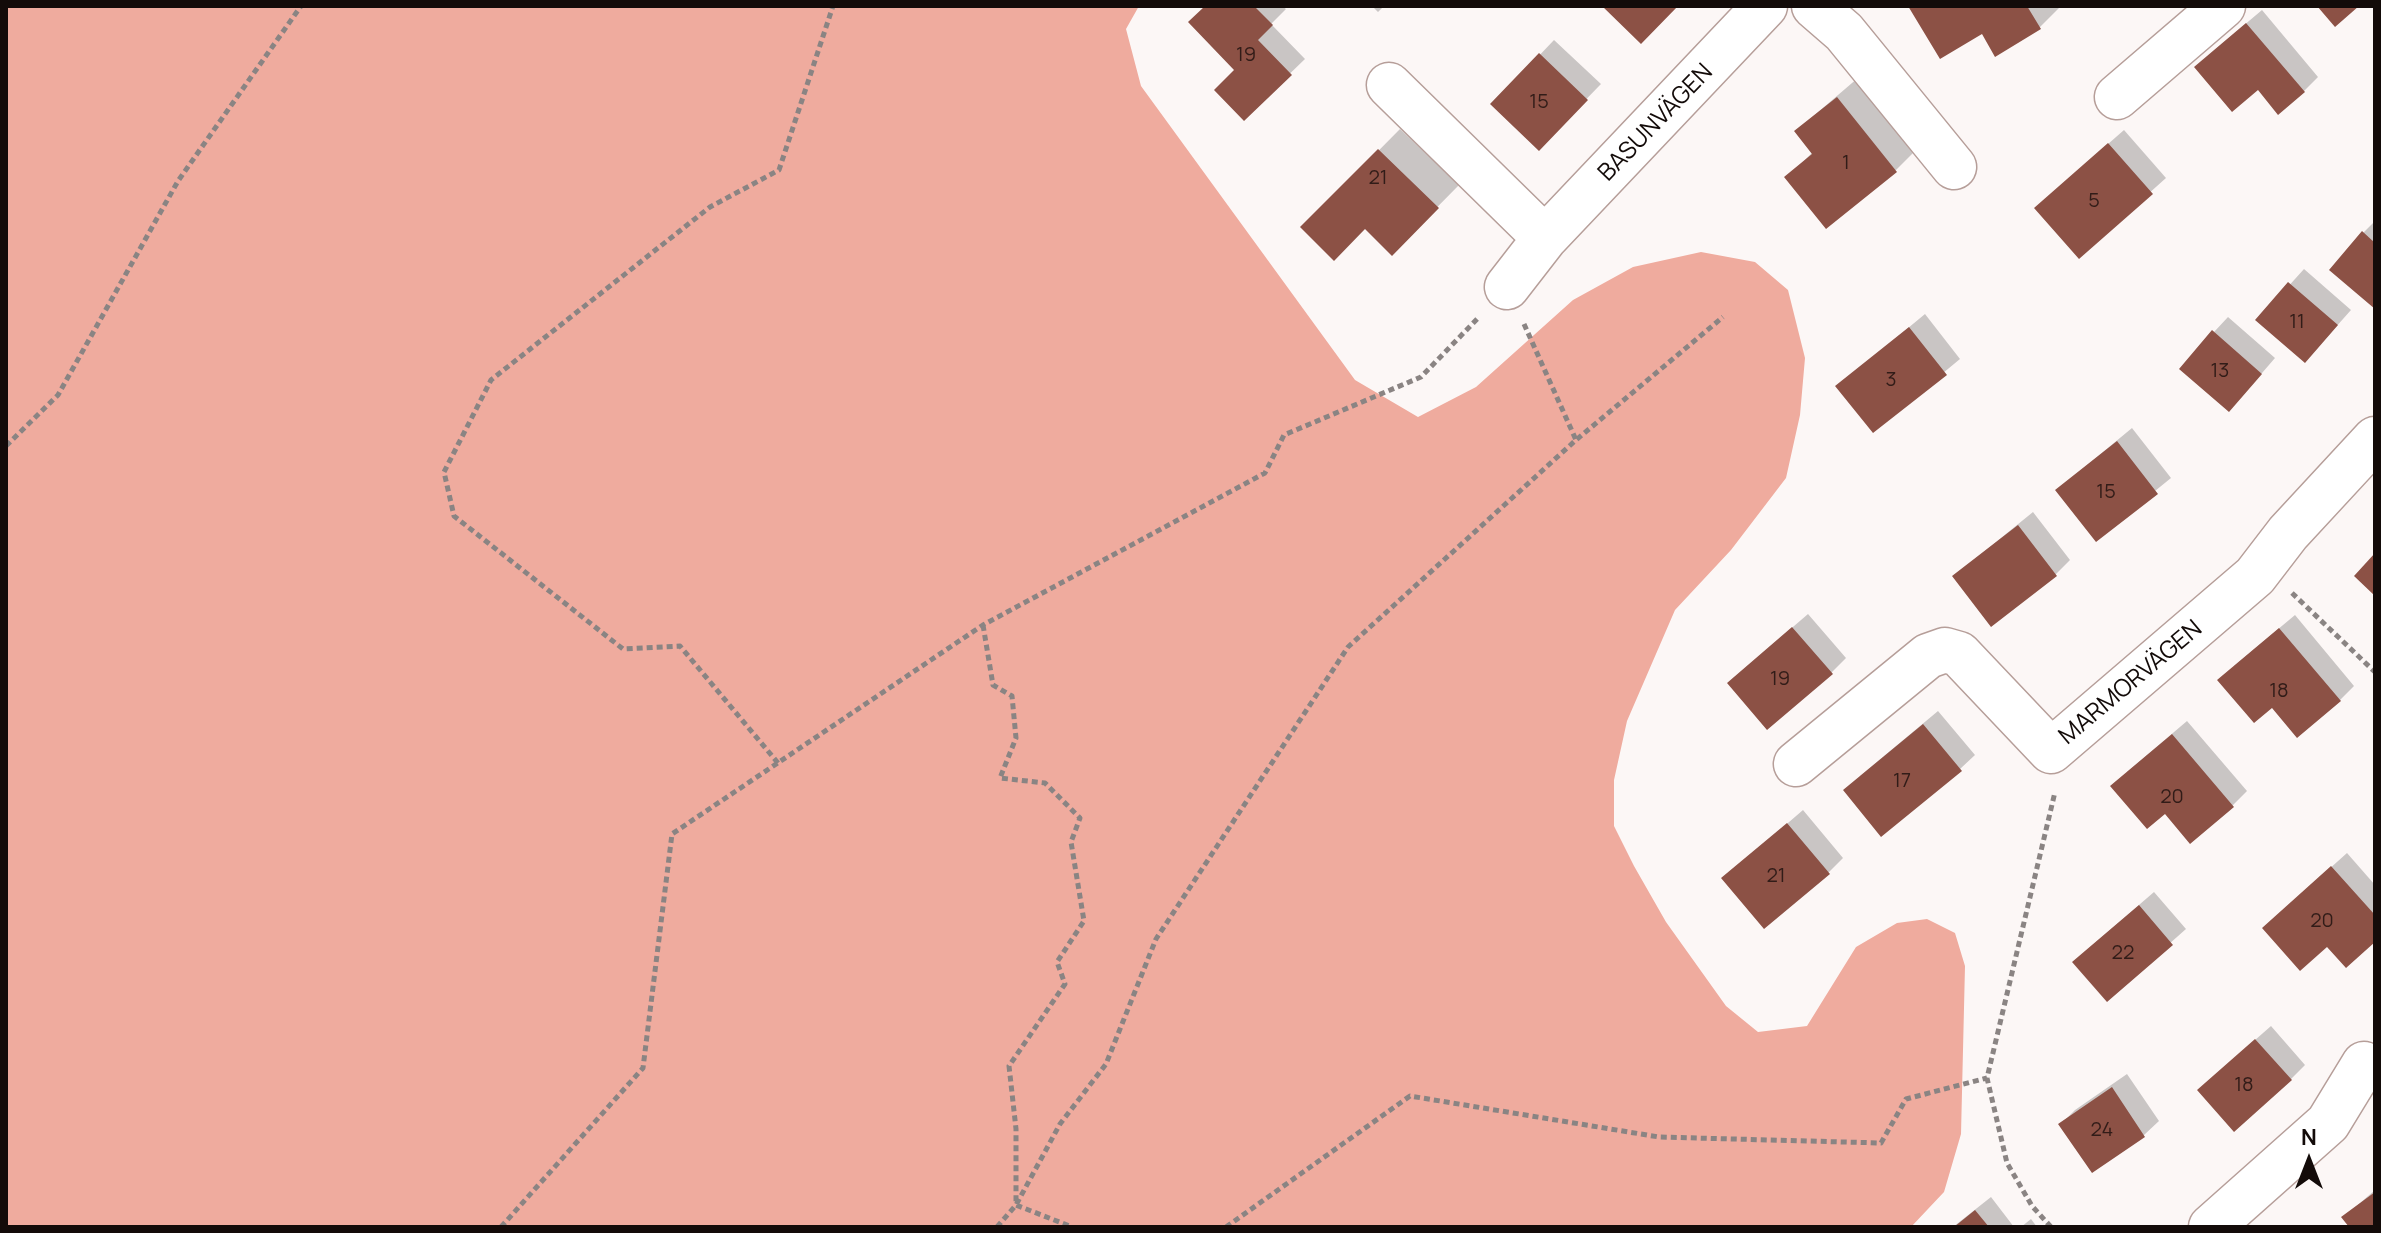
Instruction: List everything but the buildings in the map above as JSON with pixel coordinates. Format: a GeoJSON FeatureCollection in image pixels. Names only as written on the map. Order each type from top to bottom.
{"type":"FeatureCollection","features":[{"type":"Feature","properties":{"kind":"street","name":"BASUNVÄGEN"},"geometry":{"type":"LineString","coordinates":[[1507,287],[1545,238],[1765,6]]}},
{"type":"Feature","properties":{"kind":"street"},"geometry":{"type":"LineString","coordinates":[[1814,6],[1844,32],[1954,167]]}},
{"type":"Feature","properties":{"kind":"street"},"geometry":{"type":"LineString","coordinates":[[2117,97],[2223,6]]}},
{"type":"Feature","properties":{"kind":"street"},"geometry":{"type":"LineString","coordinates":[[1389,85],[1545,238]]}},
{"type":"Feature","properties":{"kind":"street","name":"MARMORVÄGEN"},"geometry":{"type":"LineString","coordinates":[[1796,764],[1928,656],[1945,650],[1959,654],[2051,751],[2263,566],[2288,533],[2375,439]]}},
{"type":"Feature","properties":{"kind":"street"},"geometry":{"type":"LineString","coordinates":[[2211,1227],[2328,1123],[2364,1064]]}},
{"type":"Feature","properties":{"kind":"path"},"geometry":{"type":"LineString","coordinates":[[6,446],[58,395],[178,181],[301,6]]}},
{"type":"Feature","properties":{"kind":"path"},"geometry":{"type":"LineString","coordinates":[[778,763],[680,646],[623,649],[454,516],[444,472],[491,380],[710,207],[779,170],[833,6]]}},
{"type":"Feature","properties":{"kind":"path"},"geometry":{"type":"LineString","coordinates":[[501,1227],[643,1068],[672,834],[983,625],[1265,473],[1284,435],[1421,377],[1507,287],[1576,440]]}},
{"type":"Feature","properties":{"kind":"path"},"geometry":{"type":"LineString","coordinates":[[997,1227],[1016,1205],[1060,1124],[1106,1064],[1156,939],[1348,647],[1576,440],[1723,317]]}},
{"type":"Feature","properties":{"kind":"path"},"geometry":{"type":"LineString","coordinates":[[2263,566],[2375,672]]}},
{"type":"Feature","properties":{"kind":"path"},"geometry":{"type":"LineString","coordinates":[[983,625],[993,685],[1012,696],[1016,738],[1000,778],[1045,783],[1080,818],[1071,842],[1084,921],[1057,962],[1065,984],[1009,1066],[1016,1129],[1016,1205]]}},
{"type":"Feature","properties":{"kind":"path"},"geometry":{"type":"LineString","coordinates":[[2051,751],[2055,793],[1987,1078],[2007,1163],[2032,1206],[2051,1227]]}},
{"type":"Feature","properties":{"kind":"path"},"geometry":{"type":"LineString","coordinates":[[1226,1227],[1410,1096],[1659,1137],[1881,1143],[1906,1099],[1987,1078]]}},
{"type":"Feature","properties":{"kind":"path"},"geometry":{"type":"LineString","coordinates":[[1016,1205],[1072,1227]]}},
{"type":"Feature","properties":{"kind":"shaded area"},"geometry":{"type":"Polygon","coordinates":[[[6,6],[1139,6],[1126,29],[1141,86],[1355,380],[1418,417],[1476,387],[1573,300],[1633,267],[1701,252],[1755,262],[1788,290],[1805,358],[1800,415],[1786,478],[1731,550],[1675,610],[1627,721],[1614,780],[1614,826],[1666,922],[1726,1006],[1758,1032],[1807,1026],[1856,947],[1897,923],[1927,919],[1955,933],[1965,966],[1961,1134],[1944,1192],[1911,1227],[6,1227],[6,6]]]}}]}
